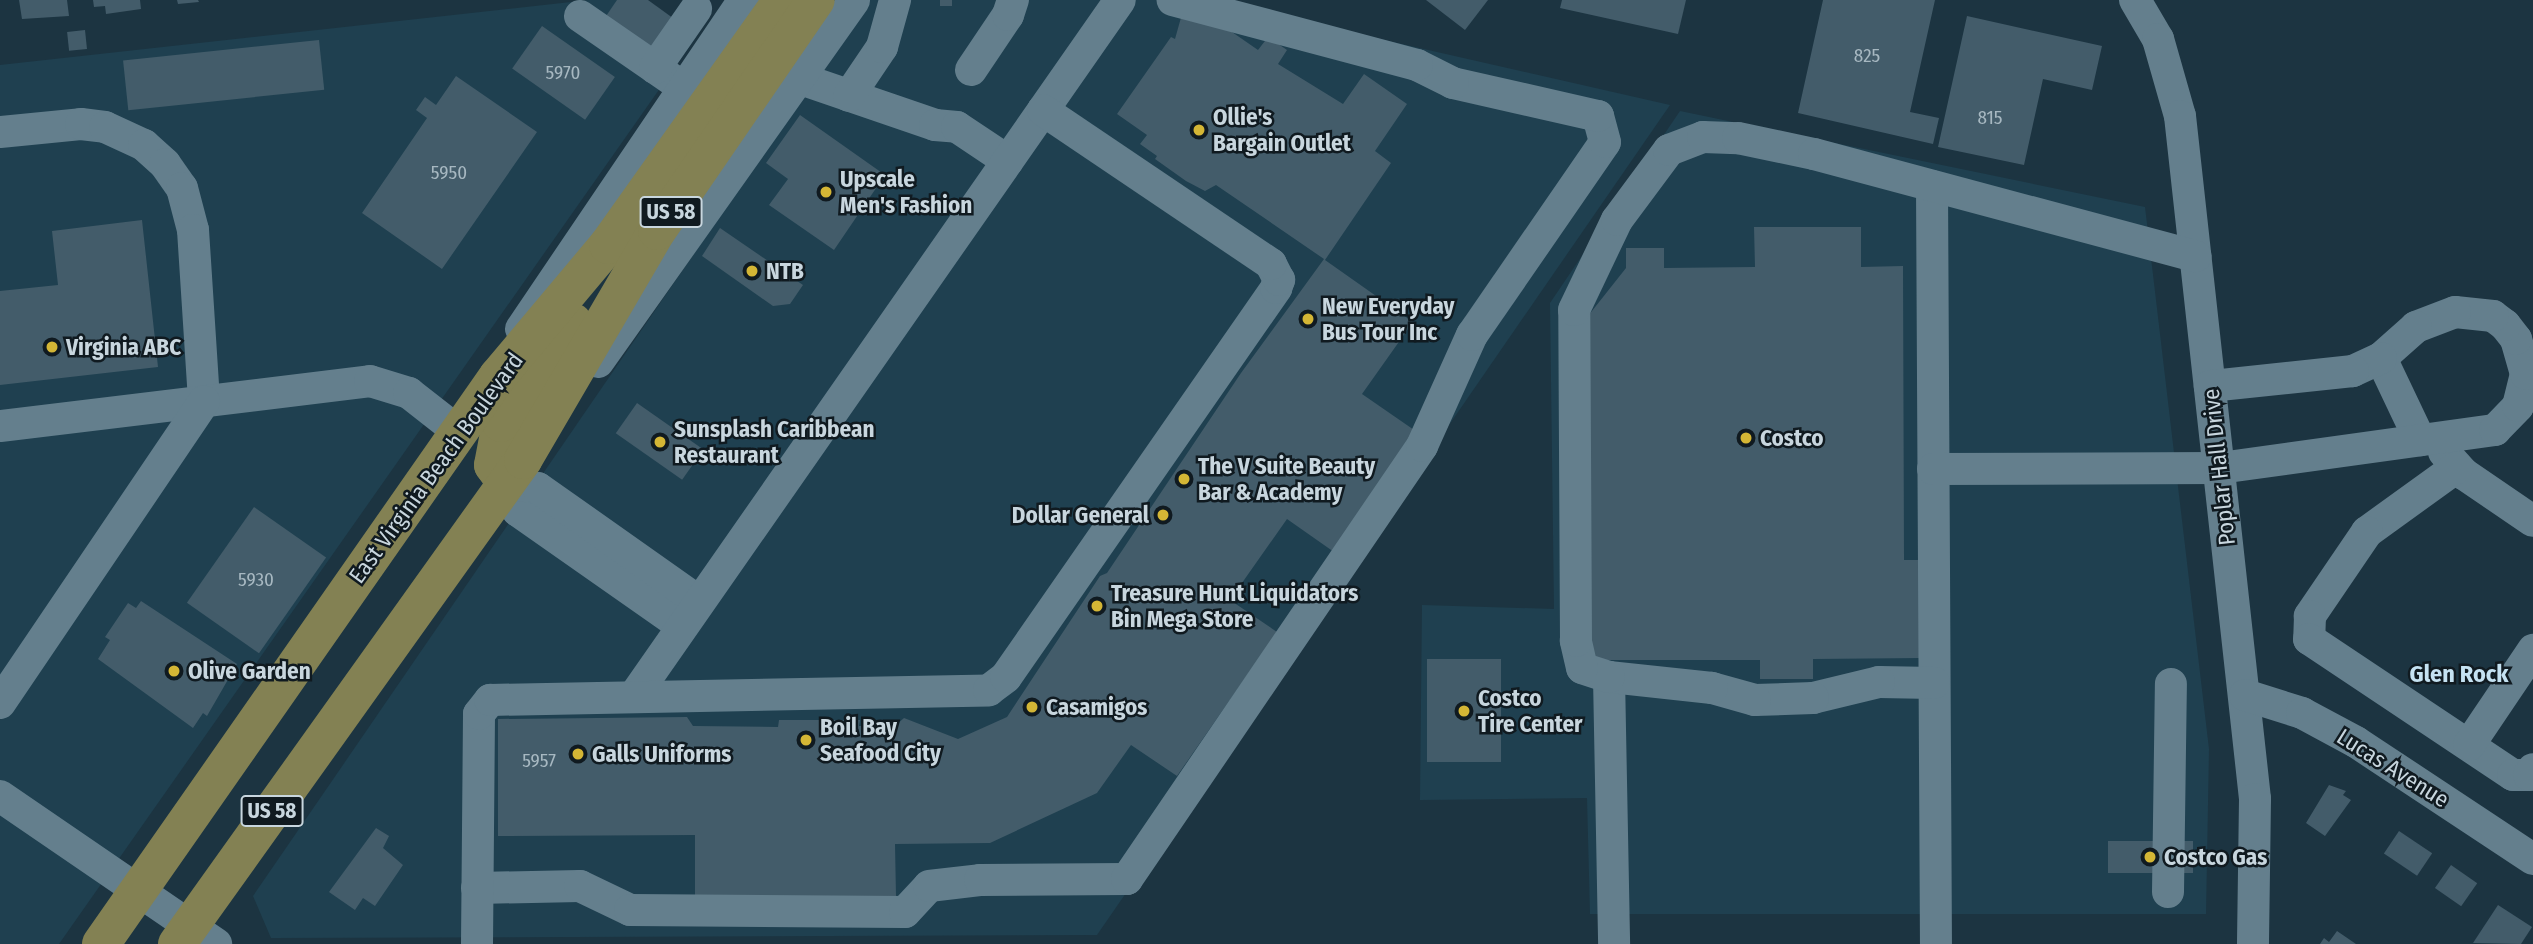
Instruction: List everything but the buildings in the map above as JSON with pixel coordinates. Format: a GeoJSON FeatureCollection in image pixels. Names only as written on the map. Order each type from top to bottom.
{"type":"FeatureCollection","features":[{"type":"Feature","properties":{"kind":"main road","name":"East Virginia Beach Boulevard"},"geometry":{"type":"LineString","coordinates":[[101,944],[498,376],[632,211],[782,0]]}},
{"type":"Feature","properties":{"kind":"main road","name":"US 58"},"geometry":{"type":"LineString","coordinates":[[194,939],[514,472],[657,232],[816,0]]}},
{"type":"Feature","properties":{"kind":"main road"},"geometry":{"type":"LineString","coordinates":[[514,472],[493,465],[501,424],[617,259],[632,211]]}},
{"type":"Feature","properties":{"kind":"street"},"geometry":{"type":"LineString","coordinates":[[498,376],[526,317],[744,0]]}},
{"type":"Feature","properties":{"kind":"street"},"geometry":{"type":"LineString","coordinates":[[689,613],[518,511],[514,472],[801,79],[854,0]]}},
{"type":"Feature","properties":{"kind":"street"},"geometry":{"type":"LineString","coordinates":[[849,96],[882,47],[895,0]]}},
{"type":"Feature","properties":{"kind":"street"},"geometry":{"type":"LineString","coordinates":[[971,70],[1008,15],[1013,0]]}},
{"type":"Feature","properties":{"kind":"street"},"geometry":{"type":"LineString","coordinates":[[635,695],[689,613],[1120,0]]}},
{"type":"Feature","properties":{"kind":"street"},"geometry":{"type":"LineString","coordinates":[[477,888],[580,886],[630,910],[905,912],[929,886],[980,880],[1127,878],[1422,446],[1472,335],[1605,142],[1598,116],[1453,83],[1417,65],[1173,0]]}},
{"type":"Feature","properties":{"kind":"street","name":"Poplar Hall Drive"},"geometry":{"type":"LineString","coordinates":[[2135,0],[2171,73],[2196,257],[2255,799],[2253,944]]}},
{"type":"Feature","properties":{"kind":"street"},"geometry":{"type":"LineString","coordinates":[[655,68],[689,5],[724,29]]}},
{"type":"Feature","properties":{"kind":"street"},"geometry":{"type":"LineString","coordinates":[[580,16],[683,87]]}},
{"type":"Feature","properties":{"kind":"street"},"geometry":{"type":"LineString","coordinates":[[801,79],[935,125],[957,127],[1008,160]]}},
{"type":"Feature","properties":{"kind":"street"},"geometry":{"type":"LineString","coordinates":[[477,944],[479,714],[483,708],[500,696],[980,693],[1006,677],[1279,280],[1271,264],[1043,110]]}},
{"type":"Feature","properties":{"kind":"street"},"geometry":{"type":"LineString","coordinates":[[0,132],[81,124],[105,127],[144,145],[165,164],[182,188],[193,230],[204,402],[0,703]]}},
{"type":"Feature","properties":{"kind":"street"},"geometry":{"type":"LineString","coordinates":[[1934,682],[1879,682],[1813,698],[1755,700],[1712,688],[1609,677],[1583,668],[1576,641],[1574,310],[1616,220],[1669,150],[1703,137],[1773,145],[2196,257]]}},
{"type":"Feature","properties":{"kind":"street"},"geometry":{"type":"LineString","coordinates":[[1932,186],[1936,944]]}},
{"type":"Feature","properties":{"kind":"street"},"geometry":{"type":"LineString","coordinates":[[1933,469],[2220,468],[2495,430],[2509,418],[2524,393],[2526,374],[2516,339],[2493,317],[2455,312],[2416,327],[2381,358],[2334,374],[2210,386]]}},
{"type":"Feature","properties":{"kind":"street"},"geometry":{"type":"LineString","coordinates":[[2381,358],[2428,439],[2457,467],[2533,521]]}},
{"type":"Feature","properties":{"kind":"street"},"geometry":{"type":"LineString","coordinates":[[0,426],[370,381],[409,393],[459,432]]}},
{"type":"Feature","properties":{"kind":"street"},"geometry":{"type":"LineString","coordinates":[[2457,467],[2367,532],[2310,616],[2309,639],[2513,775],[2529,775],[2533,769]]}},
{"type":"Feature","properties":{"kind":"street"},"geometry":{"type":"LineString","coordinates":[[2469,745],[2533,650]]}},
{"type":"Feature","properties":{"kind":"street"},"geometry":{"type":"LineString","coordinates":[[1609,677],[1614,944]]}},
{"type":"Feature","properties":{"kind":"street"},"geometry":{"type":"LineString","coordinates":[[2168,892],[2171,684]]}},
{"type":"Feature","properties":{"kind":"street","name":"Lucas Avenue"},"geometry":{"type":"LineString","coordinates":[[2245,695],[2302,712],[2356,742],[2533,859]]}},
{"type":"Feature","properties":{"kind":"street"},"geometry":{"type":"LineString","coordinates":[[8,811],[137,892],[194,939]]}},
{"type":"Feature","properties":{"kind":"shaded area"},"geometry":{"type":"Polygon","coordinates":[[[589,0],[640,0],[696,37],[59,944],[0,944],[0,65],[589,0]]]}},
{"type":"Feature","properties":{"kind":"shaded area"},"geometry":{"type":"Polygon","coordinates":[[[868,0],[1209,0],[1670,105],[1097,935],[271,938],[253,896],[868,0]]]}},
{"type":"Feature","properties":{"kind":"shaded area"},"geometry":{"type":"Polygon","coordinates":[[[1680,111],[2145,207],[2209,749],[2206,914],[1590,914],[1587,798],[1420,800],[1422,605],[1554,609],[1550,303],[1680,111]]]}},
{"type":"Feature","properties":{"kind":"place","name":"Ollie's Bargain Outlet"},"geometry":{"type":"Point","coordinates":[1199,130]}},
{"type":"Feature","properties":{"kind":"place","name":"Upscale Men's Fashion"},"geometry":{"type":"Point","coordinates":[826,192]}},
{"type":"Feature","properties":{"kind":"place","name":"NTB"},"geometry":{"type":"Point","coordinates":[752,271]}},
{"type":"Feature","properties":{"kind":"place","name":"New Everyday Bus Tour Inc"},"geometry":{"type":"Point","coordinates":[1308,319]}},
{"type":"Feature","properties":{"kind":"place","name":"Virginia ABC"},"geometry":{"type":"Point","coordinates":[52,347]}},
{"type":"Feature","properties":{"kind":"place","name":"Costco"},"geometry":{"type":"Point","coordinates":[1746,438]}},
{"type":"Feature","properties":{"kind":"place","name":"Sunsplash Caribbean Restaurant"},"geometry":{"type":"Point","coordinates":[660,442]}},
{"type":"Feature","properties":{"kind":"place","name":"The V Suite Beauty Bar & Academy"},"geometry":{"type":"Point","coordinates":[1184,479]}},
{"type":"Feature","properties":{"kind":"place","name":"Dollar General"},"geometry":{"type":"Point","coordinates":[1163,515]}},
{"type":"Feature","properties":{"kind":"place","name":"Treasure Hunt Liquidators Bin Mega Store"},"geometry":{"type":"Point","coordinates":[1097,606]}},
{"type":"Feature","properties":{"kind":"place","name":"Olive Garden"},"geometry":{"type":"Point","coordinates":[174,671]}},
{"type":"Feature","properties":{"kind":"place","name":"Casamigos"},"geometry":{"type":"Point","coordinates":[1032,707]}},
{"type":"Feature","properties":{"kind":"place","name":"Costco Tire Center"},"geometry":{"type":"Point","coordinates":[1464,711]}},
{"type":"Feature","properties":{"kind":"place","name":"Boil Bay Seafood City"},"geometry":{"type":"Point","coordinates":[806,740]}},
{"type":"Feature","properties":{"kind":"place","name":"Galls Uniforms"},"geometry":{"type":"Point","coordinates":[578,754]}},
{"type":"Feature","properties":{"kind":"place","name":"Costco Gas"},"geometry":{"type":"Point","coordinates":[2150,857]}},
{"type":"Feature","properties":{"kind":"district","name":"Glen Rock"},"geometry":{"type":"Point","coordinates":[2459,675]}}]}
